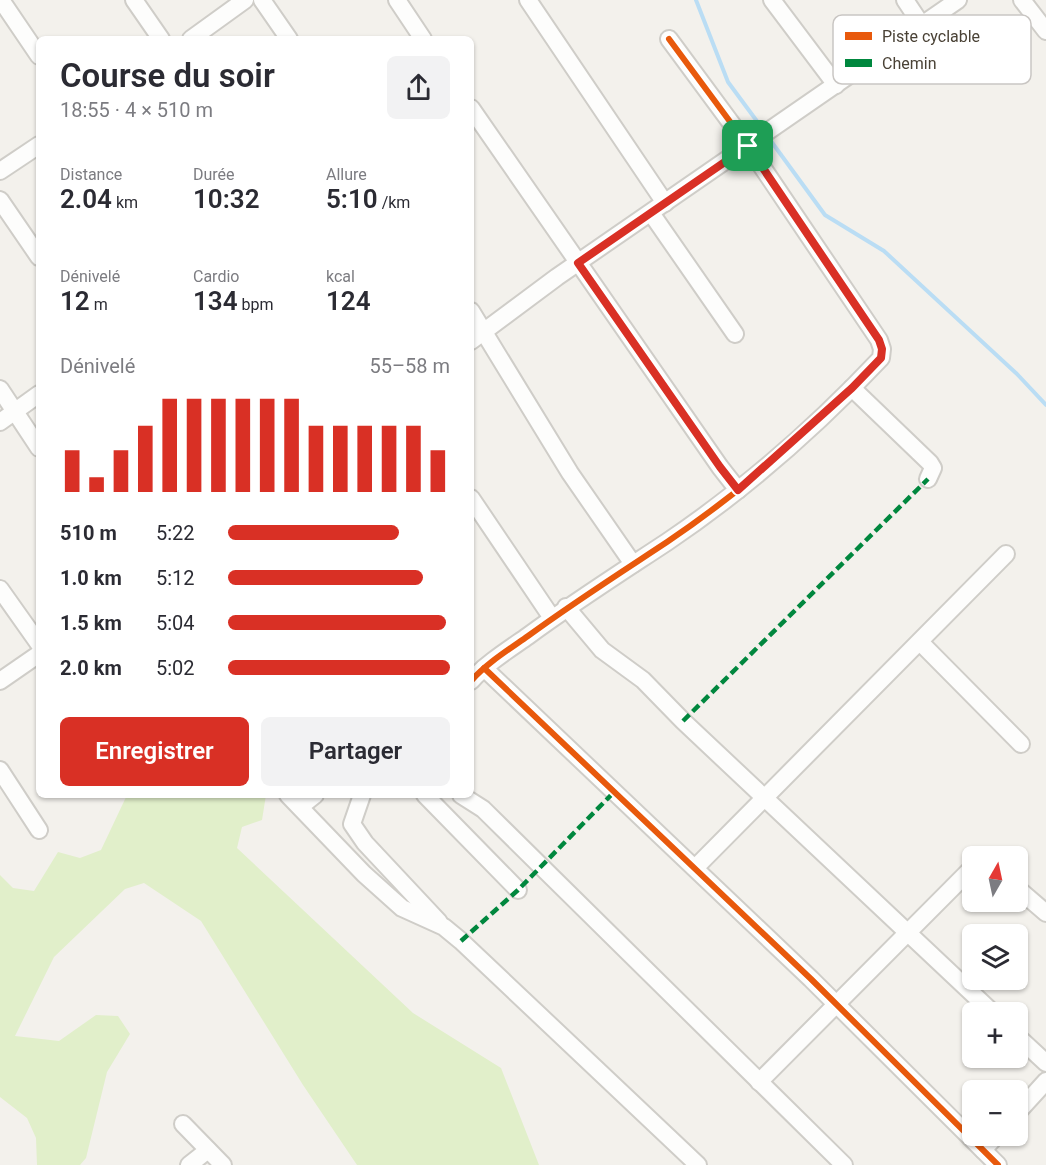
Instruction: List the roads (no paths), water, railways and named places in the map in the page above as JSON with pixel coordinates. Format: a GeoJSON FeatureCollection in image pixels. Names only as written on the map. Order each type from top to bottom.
{"type":"FeatureCollection","features":[{"type":"Feature","properties":{"kind":"street"},"geometry":{"type":"LineString","coordinates":[[2,0],[36,51]]}},
{"type":"Feature","properties":{"kind":"street"},"geometry":{"type":"LineString","coordinates":[[134,0],[158,36]]}},
{"type":"Feature","properties":{"kind":"street"},"geometry":{"type":"LineString","coordinates":[[195,36],[245,0]]}},
{"type":"Feature","properties":{"kind":"street"},"geometry":{"type":"LineString","coordinates":[[262,0],[287,36]]}},
{"type":"Feature","properties":{"kind":"street"},"geometry":{"type":"LineString","coordinates":[[397,0],[421,36]]}},
{"type":"Feature","properties":{"kind":"street"},"geometry":{"type":"LineString","coordinates":[[528,0],[665,203]]}},
{"type":"Feature","properties":{"kind":"street"},"geometry":{"type":"LineString","coordinates":[[772,0],[833,81]]}},
{"type":"Feature","properties":{"kind":"street"},"geometry":{"type":"LineString","coordinates":[[905,0],[915,15]]}},
{"type":"Feature","properties":{"kind":"street"},"geometry":{"type":"LineString","coordinates":[[935,15],[958,0]]}},
{"type":"Feature","properties":{"kind":"street"},"geometry":{"type":"LineString","coordinates":[[1022,0],[1046,31]]}},
{"type":"Feature","properties":{"kind":"street"},"geometry":{"type":"LineString","coordinates":[[474,678],[484,668],[566,607],[633,564],[738,490],[852,388],[881,358],[881,345],[748,146],[669,39]]}},
{"type":"Feature","properties":{"kind":"street"},"geometry":{"type":"LineString","coordinates":[[633,564],[478,336],[578,263],[836,85]]}},
{"type":"Feature","properties":{"kind":"street"},"geometry":{"type":"LineString","coordinates":[[474,112],[738,490]]}},
{"type":"Feature","properties":{"kind":"street"},"geometry":{"type":"LineString","coordinates":[[0,171],[36,147]]}},
{"type":"Feature","properties":{"kind":"street"},"geometry":{"type":"LineString","coordinates":[[0,200],[36,253]]}},
{"type":"Feature","properties":{"kind":"street"},"geometry":{"type":"LineString","coordinates":[[651,213],[735,334]]}},
{"type":"Feature","properties":{"kind":"street"},"geometry":{"type":"LineString","coordinates":[[852,388],[930,463],[933,468],[928,479]]}},
{"type":"Feature","properties":{"kind":"street"},"geometry":{"type":"LineString","coordinates":[[0,389],[36,443]]}},
{"type":"Feature","properties":{"kind":"street"},"geometry":{"type":"LineString","coordinates":[[0,422],[36,396]]}},
{"type":"Feature","properties":{"kind":"street"},"geometry":{"type":"LineString","coordinates":[[474,502],[552,618]]}},
{"type":"Feature","properties":{"kind":"street"},"geometry":{"type":"LineString","coordinates":[[695,868],[1006,554]]}},
{"type":"Feature","properties":{"kind":"street"},"geometry":{"type":"LineString","coordinates":[[0,589],[36,640]]}},
{"type":"Feature","properties":{"kind":"street"},"geometry":{"type":"LineString","coordinates":[[566,607],[602,650],[643,680],[683,722],[981,1002]]}},
{"type":"Feature","properties":{"kind":"street"},"geometry":{"type":"LineString","coordinates":[[920,642],[1021,744]]}},
{"type":"Feature","properties":{"kind":"street"},"geometry":{"type":"LineString","coordinates":[[0,681],[36,656]]}},
{"type":"Feature","properties":{"kind":"street"},"geometry":{"type":"LineString","coordinates":[[484,668],[837,1005],[998,1165]]}},
{"type":"Feature","properties":{"kind":"street"},"geometry":{"type":"LineString","coordinates":[[0,770],[39,830]]}},
{"type":"Feature","properties":{"kind":"street"},"geometry":{"type":"LineString","coordinates":[[361,798],[352,824],[365,843],[444,927],[698,1165]]}},
{"type":"Feature","properties":{"kind":"street"},"geometry":{"type":"LineString","coordinates":[[428,798],[518,890]]}},
{"type":"Feature","properties":{"kind":"street"},"geometry":{"type":"LineString","coordinates":[[466,798],[483,808],[844,1165]]}},
{"type":"Feature","properties":{"kind":"street"},"geometry":{"type":"LineString","coordinates":[[294,801],[364,874],[402,908],[444,927]]}},
{"type":"Feature","properties":{"kind":"street"},"geometry":{"type":"LineString","coordinates":[[759,1082],[962,878]]}},
{"type":"Feature","properties":{"kind":"street"},"geometry":{"type":"LineString","coordinates":[[1028,897],[1046,913]]}},
{"type":"Feature","properties":{"kind":"street"},"geometry":{"type":"LineString","coordinates":[[1028,1046],[1046,1063]]}},
{"type":"Feature","properties":{"kind":"street"},"geometry":{"type":"LineString","coordinates":[[1028,1101],[1046,1082]]}},
{"type":"Feature","properties":{"kind":"street"},"geometry":{"type":"LineString","coordinates":[[183,1124],[223,1165]]}},
{"type":"Feature","properties":{"kind":"street"},"geometry":{"type":"LineString","coordinates":[[983,1150],[987,1146]]}},
{"type":"Feature","properties":{"kind":"street"},"geometry":{"type":"LineString","coordinates":[[189,1165],[208,1150]]}},
{"type":"Feature","properties":{"kind":"waterway"},"geometry":{"type":"LineString","coordinates":[[696,0],[728,82],[762,128]]}},
{"type":"Feature","properties":{"kind":"waterway"},"geometry":{"type":"LineString","coordinates":[[768,137],[825,215],[884,251],[1017,374],[1046,405]]}}]}
